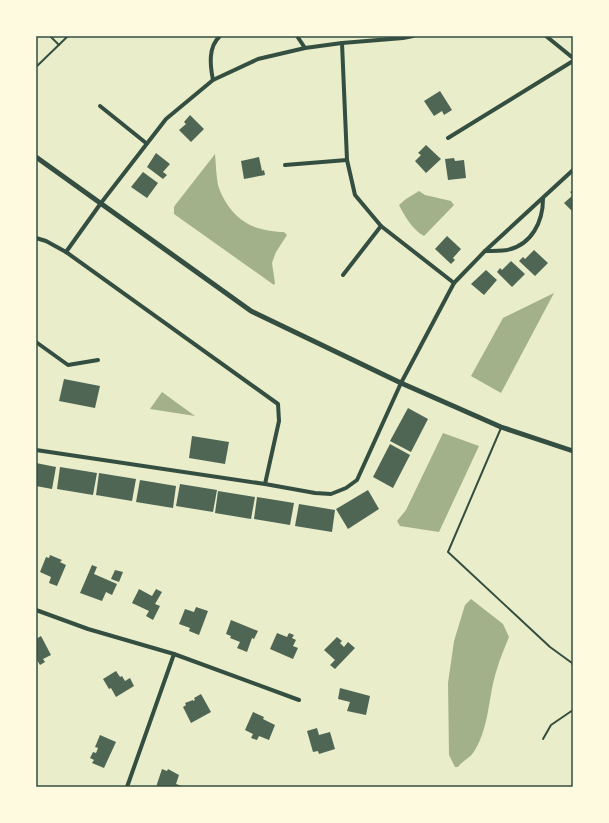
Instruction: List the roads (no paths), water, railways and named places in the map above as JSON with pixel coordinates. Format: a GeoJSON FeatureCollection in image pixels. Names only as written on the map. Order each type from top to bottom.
{"type":"FeatureCollection","features":[{"type":"Feature","properties":{"kind":"street"},"geometry":{"type":"LineString","coordinates":[[213,80],[210,61],[215,40],[220,36]]}},
{"type":"Feature","properties":{"kind":"street"},"geometry":{"type":"LineString","coordinates":[[297,36],[305,48]]}},
{"type":"Feature","properties":{"kind":"street"},"geometry":{"type":"LineString","coordinates":[[66,252],[146,143],[166,119],[213,80],[258,59],[305,48],[413,36]]}},
{"type":"Feature","properties":{"kind":"street"},"geometry":{"type":"LineString","coordinates":[[448,138],[573,60],[546,36]]}},
{"type":"Feature","properties":{"kind":"street"},"geometry":{"type":"LineString","coordinates":[[342,43],[347,160],[355,195],[381,226],[454,283]]}},
{"type":"Feature","properties":{"kind":"street"},"geometry":{"type":"LineString","coordinates":[[100,106],[146,143]]}},
{"type":"Feature","properties":{"kind":"street"},"geometry":{"type":"LineString","coordinates":[[36,157],[251,311],[401,383],[501,427],[573,451]]}},
{"type":"Feature","properties":{"kind":"street"},"geometry":{"type":"LineString","coordinates":[[285,165],[347,160]]}},
{"type":"Feature","properties":{"kind":"street"},"geometry":{"type":"LineString","coordinates":[[36,450],[265,484],[315,493],[331,494],[346,488],[357,480],[401,383],[454,283],[485,251],[573,170]]}},
{"type":"Feature","properties":{"kind":"street"},"geometry":{"type":"LineString","coordinates":[[485,251],[508,250],[521,244],[533,234],[540,223],[543,210],[543,198]]}},
{"type":"Feature","properties":{"kind":"street"},"geometry":{"type":"LineString","coordinates":[[343,276],[381,226]]}},
{"type":"Feature","properties":{"kind":"street"},"geometry":{"type":"LineString","coordinates":[[36,238],[46,241],[66,252],[278,404],[279,421],[265,484]]}},
{"type":"Feature","properties":{"kind":"street"},"geometry":{"type":"LineString","coordinates":[[36,342],[68,365],[98,360]]}},
{"type":"Feature","properties":{"kind":"street"},"geometry":{"type":"LineString","coordinates":[[36,610],[88,629],[174,654],[299,700]]}},
{"type":"Feature","properties":{"kind":"street"},"geometry":{"type":"LineString","coordinates":[[127,787],[174,654]]}},
{"type":"Feature","properties":{"kind":"lane"},"geometry":{"type":"LineString","coordinates":[[50,36],[58,45]]}},
{"type":"Feature","properties":{"kind":"lane"},"geometry":{"type":"LineString","coordinates":[[36,67],[68,36]]}},
{"type":"Feature","properties":{"kind":"lane"},"geometry":{"type":"LineString","coordinates":[[501,427],[448,552],[550,647],[573,664]]}},
{"type":"Feature","properties":{"kind":"lane"},"geometry":{"type":"LineString","coordinates":[[543,739],[551,725],[573,710]]}}]}
